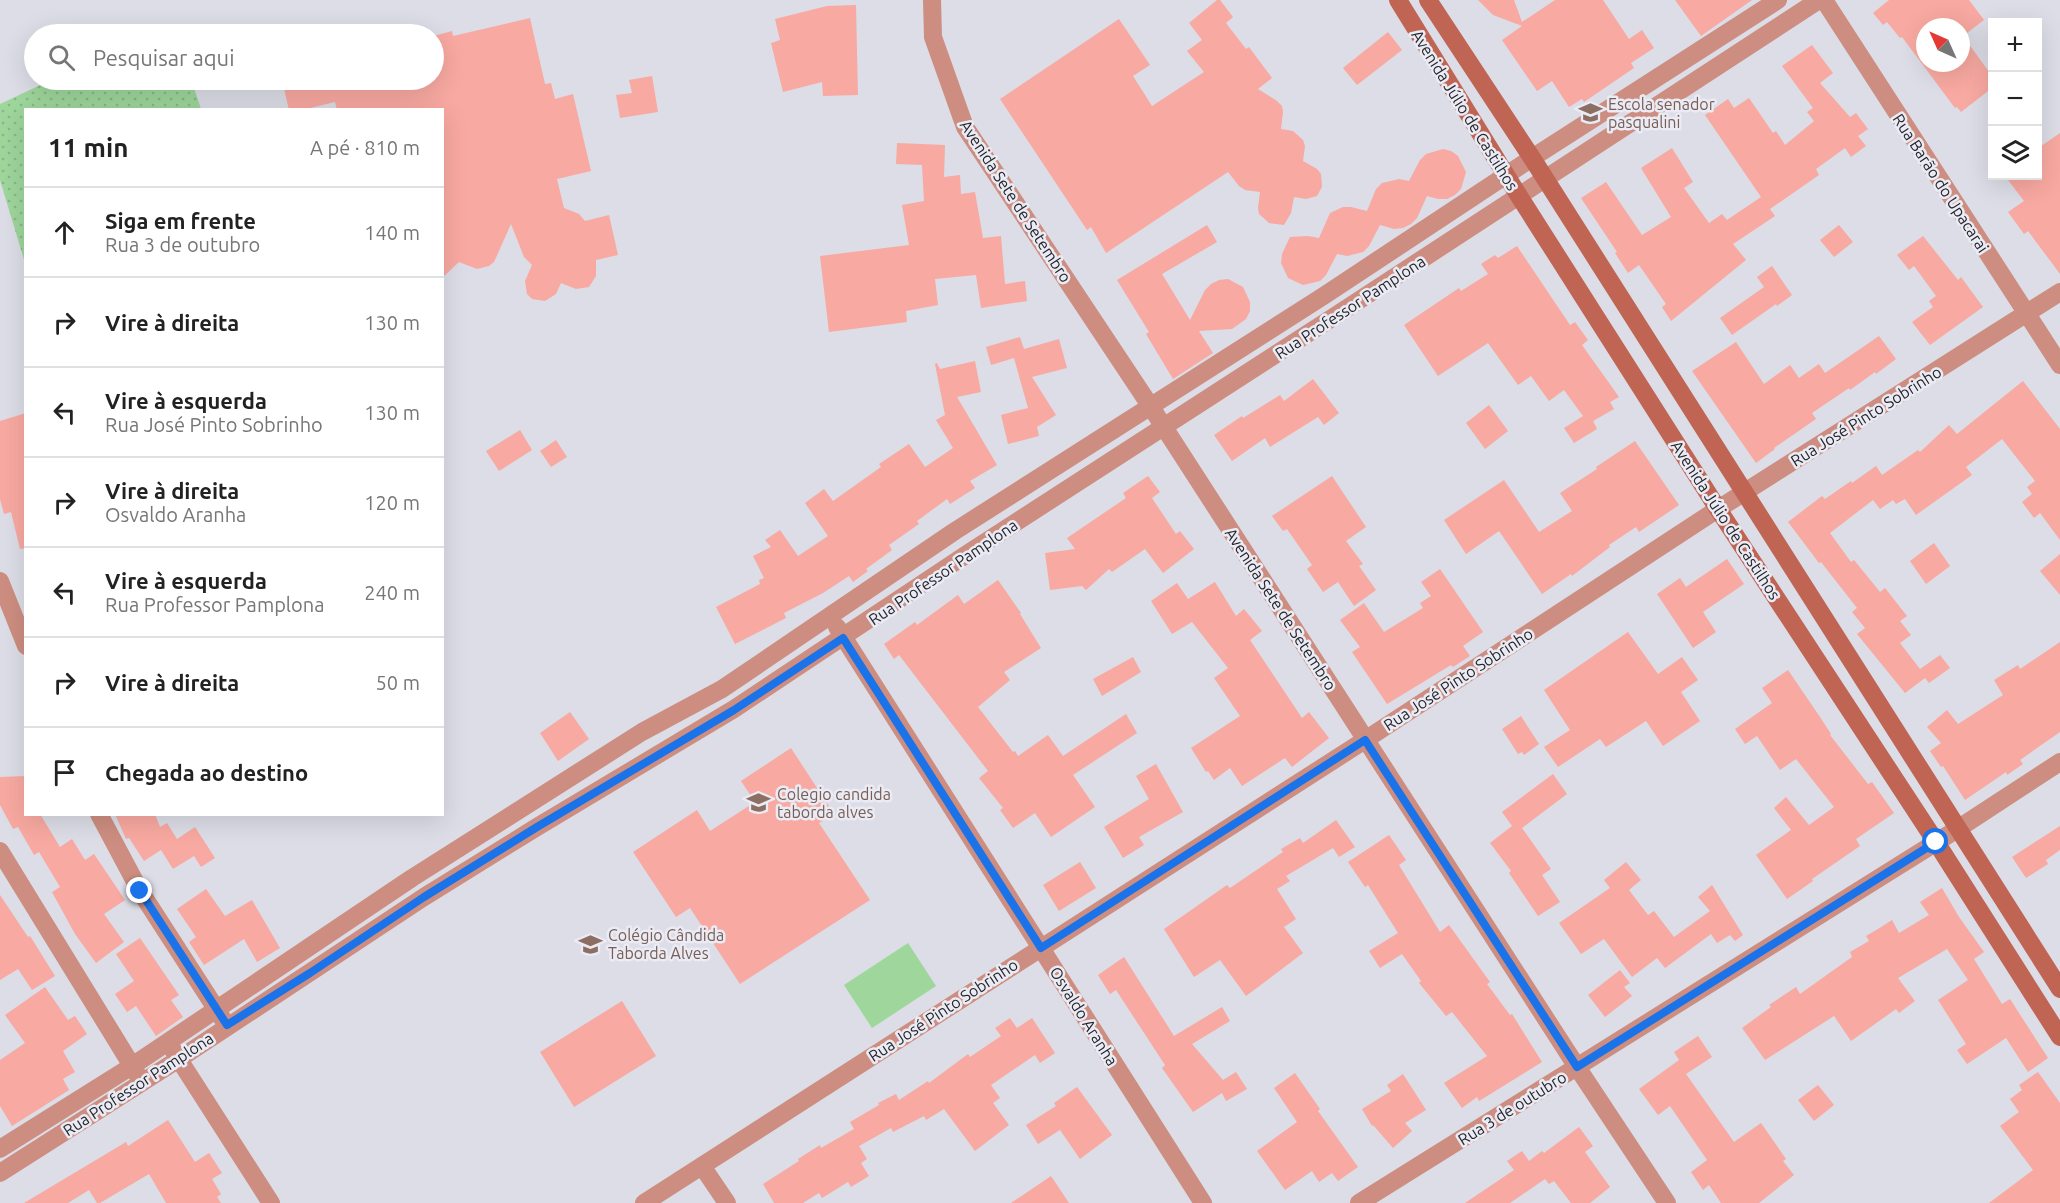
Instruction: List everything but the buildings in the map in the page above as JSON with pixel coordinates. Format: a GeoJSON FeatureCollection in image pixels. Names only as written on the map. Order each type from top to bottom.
{"type":"FeatureCollection","features":[{"type":"Feature","properties":{"kind":"street","name":"Avenida Sete de Setembro"},"geometry":{"type":"LineString","coordinates":[[932,0],[933,38],[965,127],[1151,407],[1667,1203]]}},
{"type":"Feature","properties":{"kind":"street","name":"Avenida Júlio de Castilhos"},"geometry":{"type":"LineString","coordinates":[[1398,0],[1571,279],[2060,1037]]}},
{"type":"Feature","properties":{"kind":"street","name":"Avenida Júlio de Castilhos"},"geometry":{"type":"LineString","coordinates":[[1428,0],[1532,158],[2060,989]]}},
{"type":"Feature","properties":{"kind":"street","name":"Rua Professor Pamplona"},"geometry":{"type":"LineString","coordinates":[[0,1149],[132,1066],[412,879],[642,732],[722,689],[955,531],[1325,295],[1532,158],[1778,0]]}},
{"type":"Feature","properties":{"kind":"street","name":"Rua Professor Pamplona"},"geometry":{"type":"LineString","coordinates":[[2,1168],[76,1125],[179,1059],[227,1025],[424,897],[734,710],[970,552],[1819,0]]}},
{"type":"Feature","properties":{"kind":"street","name":"Rua Barão do Upacarai"},"geometry":{"type":"LineString","coordinates":[[1824,0],[2060,365]]}},
{"type":"Feature","properties":{"kind":"street"},"geometry":{"type":"LineString","coordinates":[[1711,43],[1722,63]]}},
{"type":"Feature","properties":{"kind":"street"},"geometry":{"type":"LineString","coordinates":[[1622,100],[1635,120]]}},
{"type":"Feature","properties":{"kind":"street"},"geometry":{"type":"LineString","coordinates":[[1571,279],[1597,261]]}},
{"type":"Feature","properties":{"kind":"street","name":"Rua José Pinto Sobrinho"},"geometry":{"type":"LineString","coordinates":[[644,1203],[1365,740],[1718,509],[2060,292]]}},
{"type":"Feature","properties":{"kind":"street"},"geometry":{"type":"LineString","coordinates":[[1325,295],[1338,314]]}},
{"type":"Feature","properties":{"kind":"street"},"geometry":{"type":"LineString","coordinates":[[955,531],[970,552]]}},
{"type":"Feature","properties":{"kind":"street"},"geometry":{"type":"LineString","coordinates":[[2,593],[24,642]]}},
{"type":"Feature","properties":{"kind":"street","name":"Osvaldo Aranha"},"geometry":{"type":"LineString","coordinates":[[831,616],[1203,1203]]}},
{"type":"Feature","properties":{"kind":"street"},"geometry":{"type":"LineString","coordinates":[[1829,678],[1853,663]]}},
{"type":"Feature","properties":{"kind":"street"},"geometry":{"type":"LineString","coordinates":[[722,689],[734,710]]}},
{"type":"Feature","properties":{"kind":"street","name":"Rua 3 de outubro"},"geometry":{"type":"LineString","coordinates":[[1359,1203],[1959,828],[2060,762]]}},
{"type":"Feature","properties":{"kind":"street"},"geometry":{"type":"LineString","coordinates":[[100,816],[140,891],[227,1025]]}},
{"type":"Feature","properties":{"kind":"street"},"geometry":{"type":"LineString","coordinates":[[0,851],[143,1082]]}},
{"type":"Feature","properties":{"kind":"street"},"geometry":{"type":"LineString","coordinates":[[412,879],[424,897]]}},
{"type":"Feature","properties":{"kind":"street"},"geometry":{"type":"LineString","coordinates":[[1999,942],[2022,928]]}},
{"type":"Feature","properties":{"kind":"street"},"geometry":{"type":"LineString","coordinates":[[167,1041],[268,1202]]}},
{"type":"Feature","properties":{"kind":"street"},"geometry":{"type":"LineString","coordinates":[[65,1108],[76,1125]]}},
{"type":"Feature","properties":{"kind":"street"},"geometry":{"type":"LineString","coordinates":[[702,1166],[727,1203]]}},
{"type":"Feature","properties":{"kind":"green space"},"geometry":{"type":"Polygon","coordinates":[[[30,90],[195,90],[201,108],[24,108],[24,260],[0,180],[0,104],[30,90]]]}},
{"type":"Feature","properties":{"kind":"green space"},"geometry":{"type":"Polygon","coordinates":[[[908,943],[936,986],[872,1028],[844,985],[908,943]]]}},
{"type":"Feature","properties":{"kind":"place","name":"Escola senador pasqualini"},"geometry":{"type":"Point","coordinates":[1590,113]}},
{"type":"Feature","properties":{"kind":"place","name":"Colegio candida taborda alves"},"geometry":{"type":"Point","coordinates":[759,803]}},
{"type":"Feature","properties":{"kind":"place","name":"Colégio Cândida Taborda Alves"},"geometry":{"type":"Point","coordinates":[590,944]}},
{"type":"Feature","properties":{"kind":"route"},"geometry":{"type":"LineString","coordinates":[[140,891],[227,1025],[424,897],[734,710],[843,638],[1041,948],[1365,740],[1577,1067],[1936,842]]}}]}
